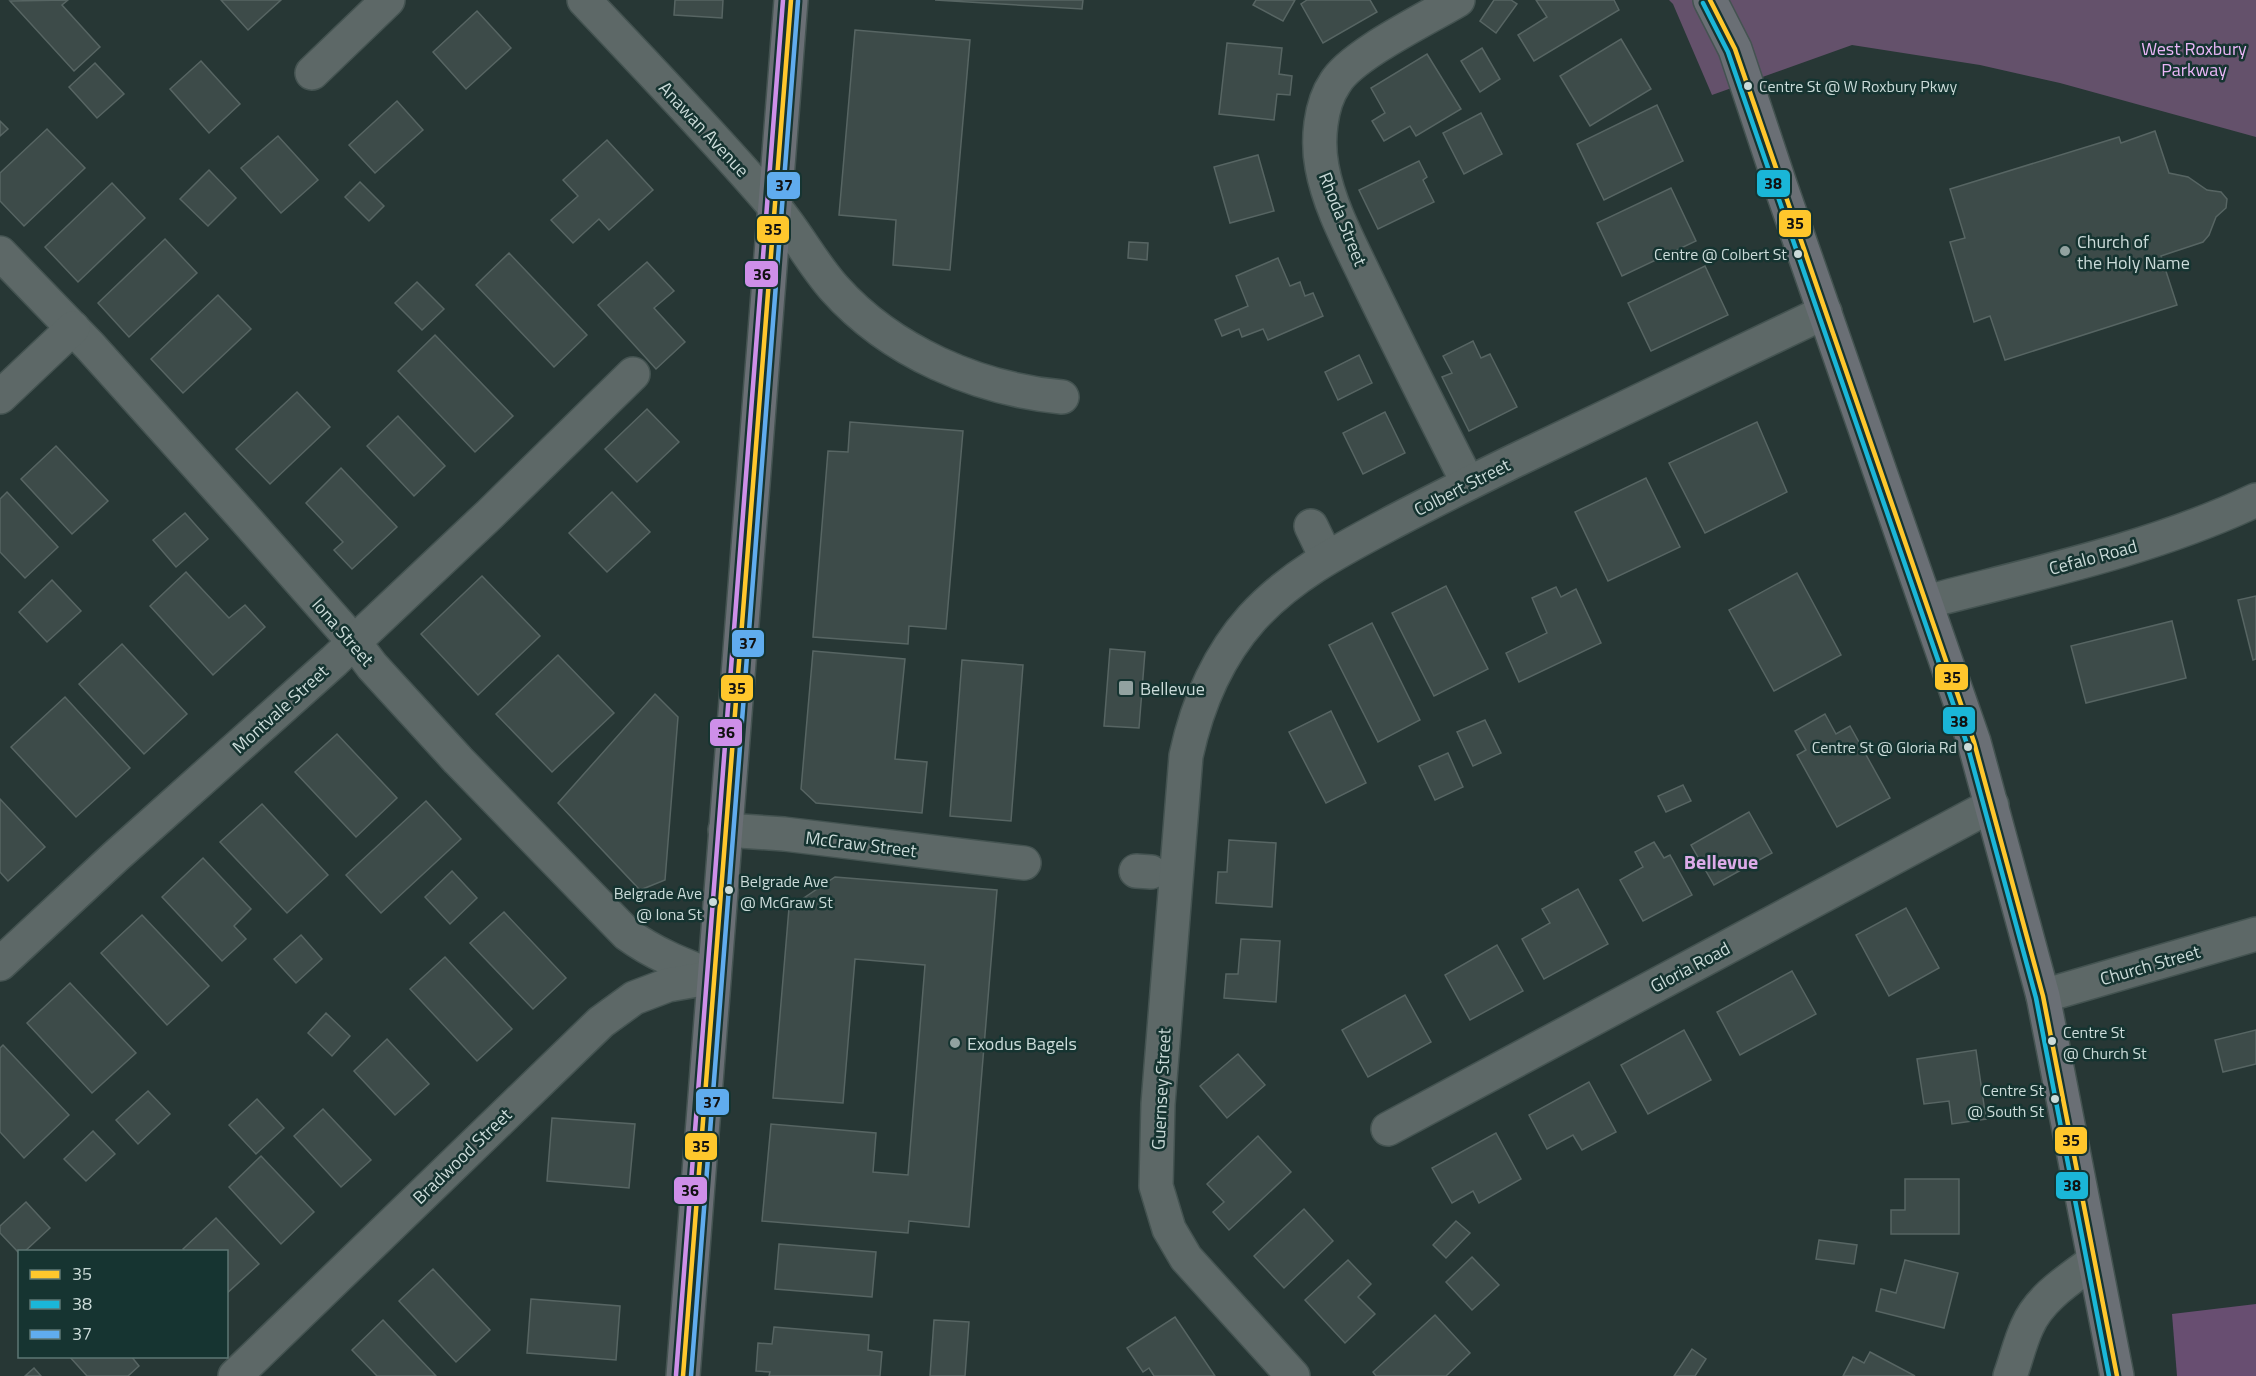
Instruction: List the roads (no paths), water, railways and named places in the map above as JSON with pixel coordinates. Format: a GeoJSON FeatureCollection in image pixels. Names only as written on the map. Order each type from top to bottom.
{"type":"FeatureCollection","features":[{"type":"Feature","properties":{"kind":"main road"},"geometry":{"type":"LineString","coordinates":[[683,1376],[791,0]]}},
{"type":"Feature","properties":{"kind":"main road"},"geometry":{"type":"LineString","coordinates":[[1710,0],[1735,49],[1974,742],[2043,996],[2117,1376]]}},
{"type":"Feature","properties":{"kind":"main road"},"geometry":{"type":"LineString","coordinates":[[1734,0],[1735,49]]}},
{"type":"Feature","properties":{"kind":"street"},"geometry":{"type":"LineString","coordinates":[[312,74],[388,0]]}},
{"type":"Feature","properties":{"kind":"street","name":"Anawan Avenue"},"geometry":{"type":"LineString","coordinates":[[584,0],[774,206],[834,287],[860,314],[885,334],[927,358],[974,378],[1006,389],[1062,397]]}},
{"type":"Feature","properties":{"kind":"street","name":"Rhoda Street"},"geometry":{"type":"LineString","coordinates":[[1458,0],[1373,50],[1348,68],[1335,82],[1325,106],[1320,136],[1322,165],[1328,192],[1408,366],[1468,483]]}},
{"type":"Feature","properties":{"kind":"street","name":"Iona Street"},"geometry":{"type":"LineString","coordinates":[[0,254],[73,328],[458,760],[627,934],[670,960],[714,977]]}},
{"type":"Feature","properties":{"kind":"street","name":"Colbert Street"},"geometry":{"type":"LineString","coordinates":[[1186,756],[1191,732],[1209,682],[1235,638],[1271,599],[1326,557],[1468,483],[1825,312]]}},
{"type":"Feature","properties":{"kind":"street"},"geometry":{"type":"LineString","coordinates":[[0,396],[73,328]]}},
{"type":"Feature","properties":{"kind":"street","name":"Montvale Street"},"geometry":{"type":"LineString","coordinates":[[0,964],[354,642],[633,374]]}},
{"type":"Feature","properties":{"kind":"street","name":"Cefalo Road"},"geometry":{"type":"LineString","coordinates":[[1926,602],[2123,551],[2228,513],[2256,500]]}},
{"type":"Feature","properties":{"kind":"street"},"geometry":{"type":"LineString","coordinates":[[1311,526],[1326,557]]}},
{"type":"Feature","properties":{"kind":"street","name":"Guernsey Street"},"geometry":{"type":"LineString","coordinates":[[1186,756],[1158,1104],[1156,1186],[1169,1228],[1186,1258],[1293,1376]]}},
{"type":"Feature","properties":{"kind":"street","name":"Gloria Road"},"geometry":{"type":"LineString","coordinates":[[1388,1129],[1992,805]]}},
{"type":"Feature","properties":{"kind":"street","name":"McCraw Street"},"geometry":{"type":"LineString","coordinates":[[725,830],[784,834],[1010,862]]}},
{"type":"Feature","properties":{"kind":"street","name":"Church Street"},"geometry":{"type":"LineString","coordinates":[[2043,996],[2256,933]]}},
{"type":"Feature","properties":{"kind":"street","name":"Bradwood Street"},"geometry":{"type":"LineString","coordinates":[[235,1376],[601,1022],[634,998],[668,985],[714,977]]}},
{"type":"Feature","properties":{"kind":"street"},"geometry":{"type":"LineString","coordinates":[[2010,1376],[2027,1324],[2055,1291],[2094,1261]]}},
{"type":"Feature","properties":{"kind":"place","name":"Centre St @ W Roxbury Pkwy"},"geometry":{"type":"Point","coordinates":[1748,86]}},
{"type":"Feature","properties":{"kind":"place","name":"Church of the Holy Name"},"geometry":{"type":"Point","coordinates":[2065,251]}},
{"type":"Feature","properties":{"kind":"place","name":"Centre @ Colbert St"},"geometry":{"type":"Point","coordinates":[1798,254]}},
{"type":"Feature","properties":{"kind":"place","name":"Bellevue"},"geometry":{"type":"Point","coordinates":[1126,688]}},
{"type":"Feature","properties":{"kind":"place","name":"Centre St @ Gloria Rd"},"geometry":{"type":"Point","coordinates":[1968,747]}},
{"type":"Feature","properties":{"kind":"place","name":"Belgrade Ave @ McGraw St"},"geometry":{"type":"Point","coordinates":[729,890]}},
{"type":"Feature","properties":{"kind":"place","name":"Belgrade Ave @ Iona St"},"geometry":{"type":"Point","coordinates":[713,902]}},
{"type":"Feature","properties":{"kind":"place","name":"Centre St @ Church St"},"geometry":{"type":"Point","coordinates":[2052,1041]}},
{"type":"Feature","properties":{"kind":"place","name":"Exodus Bagels"},"geometry":{"type":"Point","coordinates":[955,1043]}},
{"type":"Feature","properties":{"kind":"place","name":"Centre St @ South St"},"geometry":{"type":"Point","coordinates":[2055,1099]}},
{"type":"Feature","properties":{"kind":"district","name":"Bellevue"},"geometry":{"type":"Point","coordinates":[1721,861]}},
{"type":"Feature","properties":{"kind":"park label","name":"West Roxbury Parkway"},"geometry":{"type":"Point","coordinates":[2194,58]}}]}
